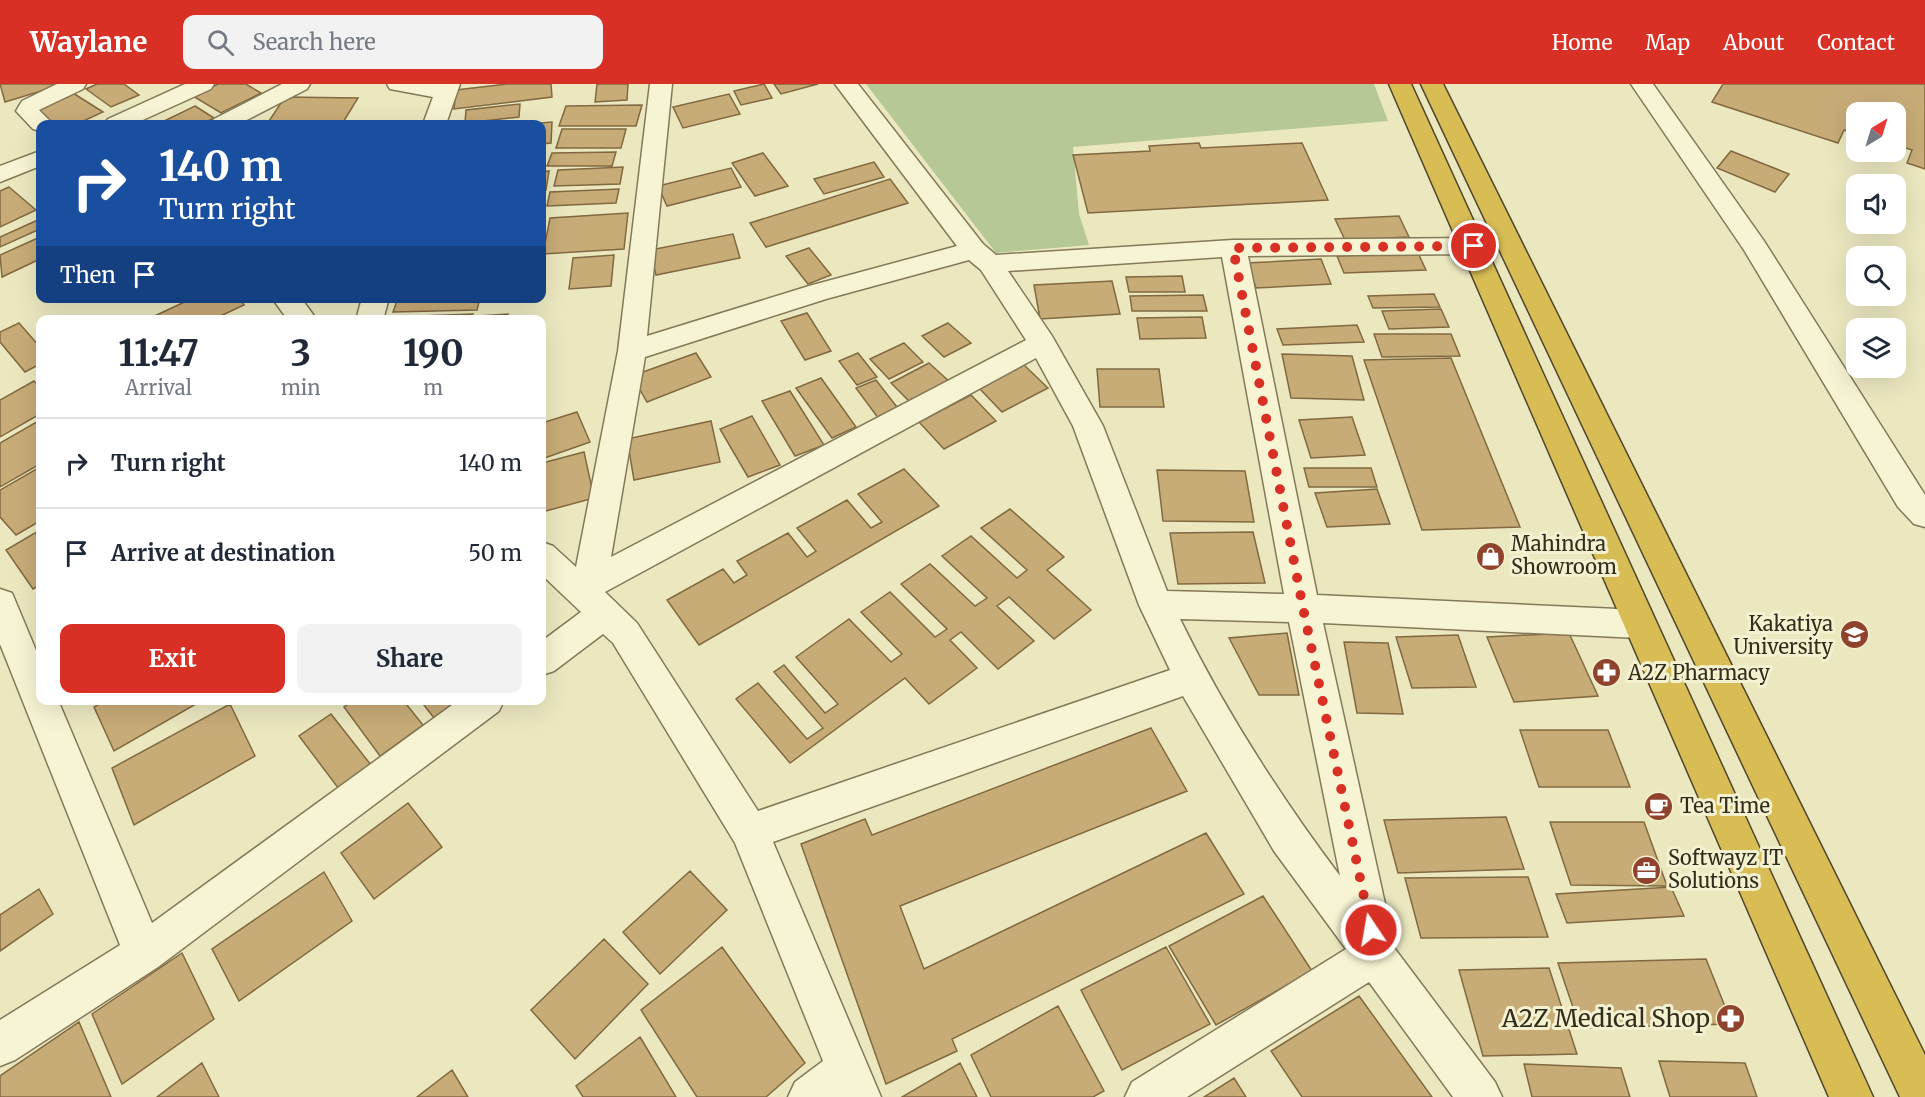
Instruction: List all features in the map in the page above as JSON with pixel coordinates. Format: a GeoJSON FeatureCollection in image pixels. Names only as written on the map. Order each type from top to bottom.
{"type":"FeatureCollection","features":[{"type":"Feature","properties":{"kind":"highway"},"geometry":{"type":"LineString","coordinates":[[1400,84],[1851,1097]]}},
{"type":"Feature","properties":{"kind":"highway"},"geometry":{"type":"LineString","coordinates":[[1432,84],[1923,1097]]}},
{"type":"Feature","properties":{"kind":"street"},"geometry":{"type":"LineString","coordinates":[[36,121],[30,117],[27,111],[30,106],[75,84]]}},
{"type":"Feature","properties":{"kind":"street"},"geometry":{"type":"LineString","coordinates":[[125,120],[203,84]]}},
{"type":"Feature","properties":{"kind":"street"},"geometry":{"type":"LineString","coordinates":[[230,120],[299,84]]}},
{"type":"Feature","properties":{"kind":"street"},"geometry":{"type":"LineString","coordinates":[[398,84],[447,88],[436,120]]}},
{"type":"Feature","properties":{"kind":"street"},"geometry":{"type":"LineString","coordinates":[[593,599],[632,351],[661,84]]}},
{"type":"Feature","properties":{"kind":"street"},"geometry":{"type":"LineString","coordinates":[[846,84],[982,257],[1042,343],[1088,426],[1156,605],[1191,678],[1288,838],[1480,1097]]}},
{"type":"Feature","properties":{"kind":"street"},"geometry":{"type":"LineString","coordinates":[[1642,84],[1755,247],[1909,498],[1925,515]]}},
{"type":"Feature","properties":{"kind":"street"},"geometry":{"type":"LineString","coordinates":[[0,175],[36,160]]}},
{"type":"Feature","properties":{"kind":"street"},"geometry":{"type":"LineString","coordinates":[[632,351],[818,292],[982,257],[1233,248],[1474,246]]}},
{"type":"Feature","properties":{"kind":"street"},"geometry":{"type":"LineString","coordinates":[[1233,248],[1303,608],[1376,954]]}},
{"type":"Feature","properties":{"kind":"street"},"geometry":{"type":"LineString","coordinates":[[289,303],[300,315]]}},
{"type":"Feature","properties":{"kind":"street"},"geometry":{"type":"LineString","coordinates":[[546,655],[593,599],[1042,343]]}},
{"type":"Feature","properties":{"kind":"street"},"geometry":{"type":"LineString","coordinates":[[546,558],[593,599],[625,633],[750,832],[853,1083],[810,1097]]}},
{"type":"Feature","properties":{"kind":"street"},"geometry":{"type":"LineString","coordinates":[[0,603],[36,690]]}},
{"type":"Feature","properties":{"kind":"street"},"geometry":{"type":"LineString","coordinates":[[1156,605],[1303,608],[1639,624]]}},
{"type":"Feature","properties":{"kind":"street"},"geometry":{"type":"LineString","coordinates":[[750,832],[1191,678]]}},
{"type":"Feature","properties":{"kind":"street"},"geometry":{"type":"LineString","coordinates":[[42,705],[144,953]]}},
{"type":"Feature","properties":{"kind":"street"},"geometry":{"type":"LineString","coordinates":[[0,1045],[144,953],[480,705]]}},
{"type":"Feature","properties":{"kind":"street"},"geometry":{"type":"LineString","coordinates":[[1147,1097],[1376,954]]}},
{"type":"Feature","properties":{"kind":"green space"},"geometry":{"type":"Polygon","coordinates":[[[866,84],[1374,84],[1388,121],[1073,147],[1079,214],[1089,245],[996,253],[866,84]]]}},
{"type":"Feature","properties":{"kind":"building"},"geometry":{"type":"Polygon","coordinates":[[[0,84],[60,84],[61,85],[5,102],[0,84]]]}},
{"type":"Feature","properties":{"kind":"building"},"geometry":{"type":"Polygon","coordinates":[[[97,84],[124,84],[139,95],[111,107],[86,89],[97,84]]]}},
{"type":"Feature","properties":{"kind":"building"},"geometry":{"type":"Polygon","coordinates":[[[218,84],[246,84],[261,93],[221,113],[193,96],[218,84]]]}},
{"type":"Feature","properties":{"kind":"building"},"geometry":{"type":"Polygon","coordinates":[[[507,84],[551,84],[552,97],[454,109],[456,90],[507,84]]]}},
{"type":"Feature","properties":{"kind":"building"},"geometry":{"type":"Polygon","coordinates":[[[597,84],[628,84],[627,100],[595,102],[597,84]]]}},
{"type":"Feature","properties":{"kind":"building"},"geometry":{"type":"Polygon","coordinates":[[[764,84],[772,98],[741,105],[734,91],[764,84]]]}},
{"type":"Feature","properties":{"kind":"building"},"geometry":{"type":"Polygon","coordinates":[[[774,84],[818,84],[781,94],[774,84]]]}},
{"type":"Feature","properties":{"kind":"building"},"geometry":{"type":"Polygon","coordinates":[[[1723,84],[1925,84],[1925,169],[1907,163],[1912,150],[1906,148],[1906,102],[1846,102],[1846,131],[1844,130],[1838,143],[1712,102],[1723,84]]]}},
{"type":"Feature","properties":{"kind":"building"},"geometry":{"type":"Polygon","coordinates":[[[73,93],[103,112],[86,120],[44,120],[32,112],[73,93]]]}},
{"type":"Feature","properties":{"kind":"building"},"geometry":{"type":"Polygon","coordinates":[[[729,94],[740,114],[683,128],[673,107],[729,94]]]}},
{"type":"Feature","properties":{"kind":"building"},"geometry":{"type":"Polygon","coordinates":[[[285,97],[358,98],[344,120],[270,120],[285,97]]]}},
{"type":"Feature","properties":{"kind":"building"},"geometry":{"type":"Polygon","coordinates":[[[520,104],[519,117],[492,120],[465,120],[466,110],[520,104]]]}},
{"type":"Feature","properties":{"kind":"building"},"geometry":{"type":"Polygon","coordinates":[[[642,105],[636,126],[559,126],[566,106],[642,105]]]}},
{"type":"Feature","properties":{"kind":"building"},"geometry":{"type":"Polygon","coordinates":[[[195,106],[214,118],[210,120],[166,120],[195,106]]]}},
{"type":"Feature","properties":{"kind":"building"},"geometry":{"type":"Polygon","coordinates":[[[552,122],[551,143],[546,144],[546,123],[552,122]]]}},
{"type":"Feature","properties":{"kind":"building"},"geometry":{"type":"Polygon","coordinates":[[[562,129],[626,129],[621,148],[556,148],[562,129]]]}},
{"type":"Feature","properties":{"kind":"building"},"geometry":{"type":"Polygon","coordinates":[[[1199,143],[1201,148],[1302,143],[1328,200],[1088,213],[1073,155],[1150,151],[1149,146],[1199,143]]]}},
{"type":"Feature","properties":{"kind":"building"},"geometry":{"type":"Polygon","coordinates":[[[1731,151],[1789,174],[1775,192],[1717,168],[1731,151]]]}},
{"type":"Feature","properties":{"kind":"building"},"geometry":{"type":"Polygon","coordinates":[[[616,152],[612,166],[547,166],[552,153],[616,152]]]}},
{"type":"Feature","properties":{"kind":"building"},"geometry":{"type":"Polygon","coordinates":[[[763,153],[788,186],[755,196],[732,163],[763,153]]]}},
{"type":"Feature","properties":{"kind":"building"},"geometry":{"type":"Polygon","coordinates":[[[874,162],[884,177],[824,194],[814,179],[874,162]]]}},
{"type":"Feature","properties":{"kind":"building"},"geometry":{"type":"Polygon","coordinates":[[[623,167],[620,184],[554,186],[558,170],[623,167]]]}},
{"type":"Feature","properties":{"kind":"building"},"geometry":{"type":"Polygon","coordinates":[[[731,168],[741,187],[667,206],[658,186],[731,168]]]}},
{"type":"Feature","properties":{"kind":"building"},"geometry":{"type":"Polygon","coordinates":[[[546,171],[549,171],[546,190],[546,171]]]}},
{"type":"Feature","properties":{"kind":"building"},"geometry":{"type":"Polygon","coordinates":[[[890,179],[908,203],[766,247],[750,223],[890,179]]]}},
{"type":"Feature","properties":{"kind":"building"},"geometry":{"type":"Polygon","coordinates":[[[9,187],[36,210],[0,227],[0,191],[9,187]]]}},
{"type":"Feature","properties":{"kind":"building"},"geometry":{"type":"Polygon","coordinates":[[[619,189],[616,203],[547,206],[550,192],[619,189]]]}},
{"type":"Feature","properties":{"kind":"building"},"geometry":{"type":"Polygon","coordinates":[[[628,213],[624,249],[546,254],[550,218],[628,213]]]}},
{"type":"Feature","properties":{"kind":"building"},"geometry":{"type":"Polygon","coordinates":[[[1399,216],[1409,237],[1345,240],[1335,219],[1399,216]]]}},
{"type":"Feature","properties":{"kind":"building"},"geometry":{"type":"Polygon","coordinates":[[[36,221],[36,231],[0,247],[0,237],[36,221]]]}},
{"type":"Feature","properties":{"kind":"building"},"geometry":{"type":"Polygon","coordinates":[[[733,234],[740,258],[656,275],[650,250],[733,234]]]}},
{"type":"Feature","properties":{"kind":"building"},"geometry":{"type":"Polygon","coordinates":[[[36,239],[36,261],[2,277],[0,255],[36,239]]]}},
{"type":"Feature","properties":{"kind":"building"},"geometry":{"type":"Polygon","coordinates":[[[809,248],[831,275],[808,284],[786,256],[809,248]]]}},
{"type":"Feature","properties":{"kind":"building"},"geometry":{"type":"Polygon","coordinates":[[[1418,253],[1426,270],[1344,273],[1337,256],[1418,253]]]}},
{"type":"Feature","properties":{"kind":"building"},"geometry":{"type":"Polygon","coordinates":[[[614,255],[611,286],[569,289],[573,258],[614,255]]]}},
{"type":"Feature","properties":{"kind":"building"},"geometry":{"type":"Polygon","coordinates":[[[1321,259],[1331,284],[1256,288],[1247,263],[1321,259]]]}},
{"type":"Feature","properties":{"kind":"building"},"geometry":{"type":"Polygon","coordinates":[[[1182,276],[1185,292],[1129,292],[1126,277],[1182,276]]]}},
{"type":"Feature","properties":{"kind":"building"},"geometry":{"type":"Polygon","coordinates":[[[1112,281],[1120,314],[1040,319],[1034,285],[1112,281]]]}},
{"type":"Feature","properties":{"kind":"building"},"geometry":{"type":"Polygon","coordinates":[[[1434,294],[1440,307],[1373,308],[1368,296],[1434,294]]]}},
{"type":"Feature","properties":{"kind":"building"},"geometry":{"type":"Polygon","coordinates":[[[1203,295],[1207,311],[1132,311],[1130,296],[1203,295]]]}},
{"type":"Feature","properties":{"kind":"building"},"geometry":{"type":"Polygon","coordinates":[[[182,303],[243,303],[244,305],[223,315],[157,315],[182,303]]]}},
{"type":"Feature","properties":{"kind":"building"},"geometry":{"type":"Polygon","coordinates":[[[396,303],[479,303],[477,310],[393,312],[396,303]]]}},
{"type":"Feature","properties":{"kind":"building"},"geometry":{"type":"Polygon","coordinates":[[[1441,309],[1449,327],[1389,329],[1382,311],[1441,309]]]}},
{"type":"Feature","properties":{"kind":"building"},"geometry":{"type":"Polygon","coordinates":[[[807,313],[831,351],[805,360],[781,321],[807,313]]]}},
{"type":"Feature","properties":{"kind":"building"},"geometry":{"type":"Polygon","coordinates":[[[1202,317],[1206,338],[1140,339],[1137,318],[1202,317]]]}},
{"type":"Feature","properties":{"kind":"building"},"geometry":{"type":"Polygon","coordinates":[[[19,323],[36,342],[36,366],[25,372],[0,342],[0,332],[19,323]]]}},
{"type":"Feature","properties":{"kind":"building"},"geometry":{"type":"Polygon","coordinates":[[[948,323],[971,343],[944,357],[922,336],[948,323]]]}},
{"type":"Feature","properties":{"kind":"building"},"geometry":{"type":"Polygon","coordinates":[[[1357,325],[1364,342],[1283,345],[1277,329],[1357,325]]]}},
{"type":"Feature","properties":{"kind":"building"},"geometry":{"type":"Polygon","coordinates":[[[1374,334],[1451,334],[1460,356],[1382,357],[1374,334]]]}},
{"type":"Feature","properties":{"kind":"building"},"geometry":{"type":"Polygon","coordinates":[[[904,343],[923,362],[889,379],[870,359],[904,343]]]}},
{"type":"Feature","properties":{"kind":"building"},"geometry":{"type":"Polygon","coordinates":[[[696,353],[711,377],[647,402],[632,376],[696,353]]]}},
{"type":"Feature","properties":{"kind":"building"},"geometry":{"type":"Polygon","coordinates":[[[858,353],[877,377],[857,385],[839,361],[858,353]]]}},
{"type":"Feature","properties":{"kind":"building"},"geometry":{"type":"Polygon","coordinates":[[[1282,354],[1352,356],[1364,400],[1291,398],[1282,354]]]}},
{"type":"Feature","properties":{"kind":"building"},"geometry":{"type":"Polygon","coordinates":[[[1451,358],[1520,527],[1422,530],[1364,360],[1451,358]]]}},
{"type":"Feature","properties":{"kind":"building"},"geometry":{"type":"Polygon","coordinates":[[[929,363],[951,383],[912,404],[891,383],[929,363]]]}},
{"type":"Feature","properties":{"kind":"building"},"geometry":{"type":"Polygon","coordinates":[[[1024,365],[1048,388],[1002,412],[979,388],[1024,365]]]}},
{"type":"Feature","properties":{"kind":"building"},"geometry":{"type":"Polygon","coordinates":[[[1097,369],[1159,369],[1164,407],[1100,407],[1097,369]]]}},
{"type":"Feature","properties":{"kind":"building"},"geometry":{"type":"Polygon","coordinates":[[[821,378],[856,427],[832,438],[796,388],[821,378]]]}},
{"type":"Feature","properties":{"kind":"building"},"geometry":{"type":"Polygon","coordinates":[[[876,380],[900,411],[879,419],[856,388],[876,380]]]}},
{"type":"Feature","properties":{"kind":"building"},"geometry":{"type":"Polygon","coordinates":[[[34,381],[36,383],[36,416],[0,437],[0,400],[34,381]]]}},
{"type":"Feature","properties":{"kind":"building"},"geometry":{"type":"Polygon","coordinates":[[[790,391],[824,445],[795,456],[762,401],[790,391]]]}},
{"type":"Feature","properties":{"kind":"building"},"geometry":{"type":"Polygon","coordinates":[[[971,395],[996,421],[944,449],[919,422],[971,395]]]}},
{"type":"Feature","properties":{"kind":"building"},"geometry":{"type":"Polygon","coordinates":[[[577,412],[590,442],[546,458],[546,422],[577,412]]]}},
{"type":"Feature","properties":{"kind":"building"},"geometry":{"type":"Polygon","coordinates":[[[752,416],[780,465],[748,477],[720,429],[752,416]]]}},
{"type":"Feature","properties":{"kind":"building"},"geometry":{"type":"Polygon","coordinates":[[[1352,417],[1365,455],[1311,458],[1299,420],[1352,417]]]}},
{"type":"Feature","properties":{"kind":"building"},"geometry":{"type":"Polygon","coordinates":[[[711,421],[720,462],[634,480],[627,439],[711,421]]]}},
{"type":"Feature","properties":{"kind":"building"},"geometry":{"type":"Polygon","coordinates":[[[36,422],[36,466],[0,487],[0,443],[36,422]]]}},
{"type":"Feature","properties":{"kind":"building"},"geometry":{"type":"Polygon","coordinates":[[[584,452],[594,498],[546,511],[546,462],[584,452]]]}},
{"type":"Feature","properties":{"kind":"building"},"geometry":{"type":"Polygon","coordinates":[[[1304,468],[1371,468],[1377,487],[1309,487],[1304,468]]]}},
{"type":"Feature","properties":{"kind":"building"},"geometry":{"type":"Polygon","coordinates":[[[36,469],[36,523],[16,535],[0,517],[0,490],[36,469]]]}},
{"type":"Feature","properties":{"kind":"building"},"geometry":{"type":"Polygon","coordinates":[[[904,469],[939,506],[699,645],[667,600],[723,569],[734,583],[747,575],[737,561],[788,533],[807,557],[816,551],[797,528],[847,500],[871,528],[882,522],[858,494],[904,469]]]}},
{"type":"Feature","properties":{"kind":"building"},"geometry":{"type":"Polygon","coordinates":[[[1157,470],[1245,471],[1254,522],[1163,521],[1157,470]]]}},
{"type":"Feature","properties":{"kind":"building"},"geometry":{"type":"Polygon","coordinates":[[[1377,489],[1390,524],[1327,527],[1315,493],[1377,489]]]}},
{"type":"Feature","properties":{"kind":"building"},"geometry":{"type":"Polygon","coordinates":[[[1010,509],[1064,557],[1047,570],[1091,610],[1054,639],[1009,597],[997,606],[1034,641],[998,669],[961,632],[950,640],[977,668],[929,704],[905,678],[790,763],[736,699],[758,683],[807,739],[823,728],[774,672],[784,665],[825,713],[838,704],[796,657],[849,619],[891,662],[902,654],[861,612],[890,592],[935,637],[947,629],[901,584],[930,564],[975,606],[987,598],[942,556],[971,536],[1017,578],[1027,570],[981,528],[1010,509]]]}},
{"type":"Feature","properties":{"kind":"building"},"geometry":{"type":"Polygon","coordinates":[[[36,532],[36,587],[33,589],[6,550],[36,532]]]}},
{"type":"Feature","properties":{"kind":"building"},"geometry":{"type":"Polygon","coordinates":[[[1253,532],[1265,583],[1178,584],[1170,533],[1253,532]]]}},
{"type":"Feature","properties":{"kind":"building"},"geometry":{"type":"Polygon","coordinates":[[[1287,633],[1299,695],[1259,695],[1229,638],[1287,633]]]}},
{"type":"Feature","properties":{"kind":"building"},"geometry":{"type":"Polygon","coordinates":[[[1569,633],[1598,696],[1514,702],[1487,637],[1569,633]]]}},
{"type":"Feature","properties":{"kind":"building"},"geometry":{"type":"Polygon","coordinates":[[[1458,635],[1476,687],[1412,688],[1396,637],[1458,635]]]}},
{"type":"Feature","properties":{"kind":"building"},"geometry":{"type":"Polygon","coordinates":[[[1344,642],[1388,643],[1403,714],[1357,713],[1344,642]]]}},
{"type":"Feature","properties":{"kind":"building"},"geometry":{"type":"Polygon","coordinates":[[[97,705],[194,705],[114,751],[94,707],[97,705]]]}},
{"type":"Feature","properties":{"kind":"building"},"geometry":{"type":"Polygon","coordinates":[[[228,705],[230,705],[255,756],[134,825],[112,768],[228,705]]]}},
{"type":"Feature","properties":{"kind":"building"},"geometry":{"type":"Polygon","coordinates":[[[347,705],[407,705],[423,725],[380,756],[344,707],[347,705]]]}},
{"type":"Feature","properties":{"kind":"building"},"geometry":{"type":"Polygon","coordinates":[[[424,705],[452,705],[434,718],[424,705]]]}},
{"type":"Feature","properties":{"kind":"building"},"geometry":{"type":"Polygon","coordinates":[[[331,714],[371,765],[339,789],[299,736],[331,714]]]}},
{"type":"Feature","properties":{"kind":"building"},"geometry":{"type":"Polygon","coordinates":[[[1151,728],[1187,791],[900,906],[924,969],[1206,833],[1244,894],[952,1039],[957,1051],[886,1084],[801,844],[865,819],[872,835],[1151,728]]]}},
{"type":"Feature","properties":{"kind":"building"},"geometry":{"type":"Polygon","coordinates":[[[1520,730],[1608,730],[1630,787],[1539,787],[1520,730]]]}},
{"type":"Feature","properties":{"kind":"building"},"geometry":{"type":"Polygon","coordinates":[[[408,803],[442,847],[374,899],[341,853],[408,803]]]}},
{"type":"Feature","properties":{"kind":"building"},"geometry":{"type":"Polygon","coordinates":[[[1506,817],[1524,869],[1398,873],[1384,820],[1506,817]]]}},
{"type":"Feature","properties":{"kind":"building"},"geometry":{"type":"Polygon","coordinates":[[[1550,822],[1644,822],[1667,886],[1571,885],[1550,822]]]}},
{"type":"Feature","properties":{"kind":"building"},"geometry":{"type":"Polygon","coordinates":[[[690,871],[727,910],[660,974],[623,932],[690,871]]]}},
{"type":"Feature","properties":{"kind":"building"},"geometry":{"type":"Polygon","coordinates":[[[324,872],[352,921],[239,1001],[212,949],[324,872]]]}},
{"type":"Feature","properties":{"kind":"building"},"geometry":{"type":"Polygon","coordinates":[[[1528,877],[1548,937],[1421,938],[1405,878],[1528,877]]]}},
{"type":"Feature","properties":{"kind":"building"},"geometry":{"type":"Polygon","coordinates":[[[1671,887],[1684,916],[1567,923],[1556,894],[1671,887]]]}},
{"type":"Feature","properties":{"kind":"building"},"geometry":{"type":"Polygon","coordinates":[[[39,889],[53,914],[0,951],[0,915],[39,889]]]}},
{"type":"Feature","properties":{"kind":"building"},"geometry":{"type":"Polygon","coordinates":[[[1263,896],[1312,971],[1216,1025],[1169,946],[1263,896]]]}},
{"type":"Feature","properties":{"kind":"building"},"geometry":{"type":"Polygon","coordinates":[[[604,939],[648,984],[575,1059],[531,1010],[604,939]]]}},
{"type":"Feature","properties":{"kind":"building"},"geometry":{"type":"Polygon","coordinates":[[[722,947],[805,1063],[766,1097],[697,1097],[641,1010],[722,947]]]}},
{"type":"Feature","properties":{"kind":"building"},"geometry":{"type":"Polygon","coordinates":[[[1166,947],[1210,1024],[1122,1070],[1081,990],[1166,947]]]}},
{"type":"Feature","properties":{"kind":"building"},"geometry":{"type":"Polygon","coordinates":[[[182,953],[214,1019],[122,1084],[92,1014],[182,953]]]}},
{"type":"Feature","properties":{"kind":"building"},"geometry":{"type":"Polygon","coordinates":[[[1706,959],[1732,1024],[1580,1028],[1558,963],[1706,959]]]}},
{"type":"Feature","properties":{"kind":"building"},"geometry":{"type":"Polygon","coordinates":[[[1549,968],[1577,1054],[1483,1056],[1459,970],[1549,968]]]}},
{"type":"Feature","properties":{"kind":"building"},"geometry":{"type":"Polygon","coordinates":[[[1359,996],[1432,1097],[1302,1097],[1271,1051],[1359,996]]]}},
{"type":"Feature","properties":{"kind":"building"},"geometry":{"type":"Polygon","coordinates":[[[1058,1006],[1104,1091],[1093,1097],[991,1097],[971,1055],[1058,1006]]]}},
{"type":"Feature","properties":{"kind":"building"},"geometry":{"type":"Polygon","coordinates":[[[79,1022],[111,1097],[0,1097],[0,1076],[79,1022]]]}},
{"type":"Feature","properties":{"kind":"building"},"geometry":{"type":"Polygon","coordinates":[[[640,1037],[676,1097],[583,1097],[576,1086],[640,1037]]]}},
{"type":"Feature","properties":{"kind":"building"},"geometry":{"type":"Polygon","coordinates":[[[1659,1061],[1745,1063],[1757,1097],[1670,1097],[1659,1061]]]}},
{"type":"Feature","properties":{"kind":"building"},"geometry":{"type":"Polygon","coordinates":[[[202,1063],[219,1097],[157,1097],[202,1063]]]}},
{"type":"Feature","properties":{"kind":"building"},"geometry":{"type":"Polygon","coordinates":[[[960,1063],[977,1097],[902,1097],[960,1063]]]}},
{"type":"Feature","properties":{"kind":"building"},"geometry":{"type":"Polygon","coordinates":[[[1524,1064],[1621,1068],[1630,1097],[1532,1097],[1524,1064]]]}},
{"type":"Feature","properties":{"kind":"building"},"geometry":{"type":"Polygon","coordinates":[[[452,1070],[468,1097],[417,1097],[452,1070]]]}},
{"type":"Feature","properties":{"kind":"building"},"geometry":{"type":"Polygon","coordinates":[[[1234,1078],[1246,1097],[1204,1097],[1234,1078]]]}},
{"type":"Feature","properties":{"kind":"place","name":"Mahindra Showroom"},"geometry":{"type":"Point","coordinates":[1490,556]}},
{"type":"Feature","properties":{"kind":"place","name":"Kakatiya University"},"geometry":{"type":"Point","coordinates":[1854,635]}},
{"type":"Feature","properties":{"kind":"place","name":"A2Z Pharmacy"},"geometry":{"type":"Point","coordinates":[1607,673]}},
{"type":"Feature","properties":{"kind":"place","name":"Tea Time"},"geometry":{"type":"Point","coordinates":[1659,806]}},
{"type":"Feature","properties":{"kind":"place","name":"Softwayz IT Solutions"},"geometry":{"type":"Point","coordinates":[1647,870]}},
{"type":"Feature","properties":{"kind":"place","name":"A2Z Medical Shop"},"geometry":{"type":"Point","coordinates":[1731,1019]}},
{"type":"Feature","properties":{"kind":"route"},"geometry":{"type":"LineString","coordinates":[[1371,930],[1303,608],[1233,248],[1474,246]]}}]}
